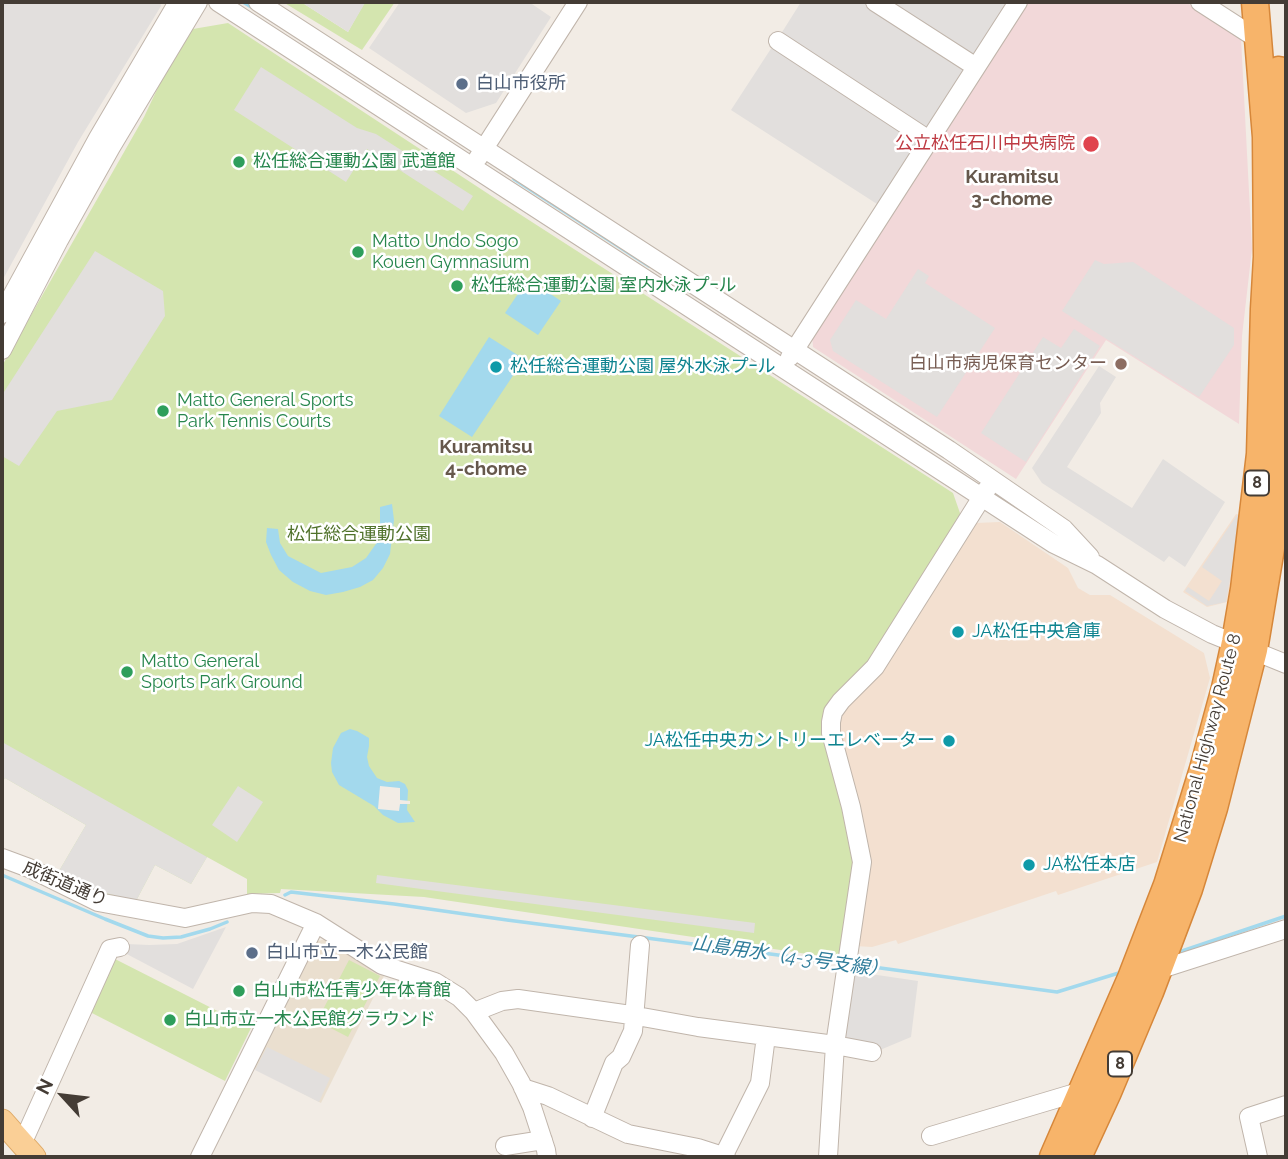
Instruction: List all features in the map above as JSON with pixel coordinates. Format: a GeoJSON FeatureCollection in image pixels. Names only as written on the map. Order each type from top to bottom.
{"type":"FeatureCollection","features":[{"type":"Feature","properties":{"kind":"highway","name":"National Highway Route 8"},"geometry":{"type":"LineString","coordinates":[[1245,646],[1246,577],[1260,454],[1268,257],[1266,137],[1255,2]]}},
{"type":"Feature","properties":{"kind":"highway","name":"National Highway Route 8"},"geometry":{"type":"LineString","coordinates":[[1079,1157],[1108,1092],[1156,955],[1189,889],[1214,808],[1245,646],[1271,548],[1282,454],[1286,278],[1285,136],[1273,2]]}},
{"type":"Feature","properties":{"kind":"highway","name":"National Highway Route 8"},"geometry":{"type":"LineString","coordinates":[[1054,1157],[1131,978],[1156,955]]}},
{"type":"Feature","properties":{"kind":"main road"},"geometry":{"type":"LineString","coordinates":[[2,1121],[28,1151]]}},
{"type":"Feature","properties":{"kind":"street"},"geometry":{"type":"LineString","coordinates":[[2,314],[98,138],[178,2]]}},
{"type":"Feature","properties":{"kind":"street"},"geometry":{"type":"LineString","coordinates":[[2,350],[104,159],[198,2]]}},
{"type":"Feature","properties":{"kind":"street"},"geometry":{"type":"LineString","coordinates":[[218,2],[1054,544],[1097,565],[1165,609],[1212,634],[1286,664]]}},
{"type":"Feature","properties":{"kind":"street"},"geometry":{"type":"LineString","coordinates":[[258,2],[949,450],[1064,529],[1097,565]]}},
{"type":"Feature","properties":{"kind":"street"},"geometry":{"type":"LineString","coordinates":[[472,166],[578,2]]}},
{"type":"Feature","properties":{"kind":"street"},"geometry":{"type":"LineString","coordinates":[[875,2],[976,67]]}},
{"type":"Feature","properties":{"kind":"street"},"geometry":{"type":"LineString","coordinates":[[782,369],[1018,2]]}},
{"type":"Feature","properties":{"kind":"street"},"geometry":{"type":"LineString","coordinates":[[1200,2],[1259,40]]}},
{"type":"Feature","properties":{"kind":"street"},"geometry":{"type":"LineString","coordinates":[[778,41],[929,140]]}},
{"type":"Feature","properties":{"kind":"street"},"geometry":{"type":"LineString","coordinates":[[937,469],[949,450]]}},
{"type":"Feature","properties":{"kind":"street"},"geometry":{"type":"LineString","coordinates":[[828,1157],[835,1045],[862,862],[851,807],[831,733],[833,712],[875,667],[992,480]]}},
{"type":"Feature","properties":{"kind":"street"},"geometry":{"type":"LineString","coordinates":[[1011,517],[1022,499]]}},
{"type":"Feature","properties":{"kind":"street","name":"成街道通り"},"geometry":{"type":"LineString","coordinates":[[2,858],[29,868],[98,902],[185,918],[253,903],[271,904],[316,923]]}},
{"type":"Feature","properties":{"kind":"street"},"geometry":{"type":"LineString","coordinates":[[200,1157],[316,923],[382,965],[435,982],[459,997],[474,1012],[503,1053],[523,1088],[545,1149],[505,1146]]}},
{"type":"Feature","properties":{"kind":"street"},"geometry":{"type":"LineString","coordinates":[[1156,955],[1286,929]]}},
{"type":"Feature","properties":{"kind":"street"},"geometry":{"type":"LineString","coordinates":[[592,1118],[614,1063],[621,1057],[633,1031],[640,945]]}},
{"type":"Feature","properties":{"kind":"street"},"geometry":{"type":"LineString","coordinates":[[28,1151],[110,949],[120,947]]}},
{"type":"Feature","properties":{"kind":"street"},"geometry":{"type":"LineString","coordinates":[[474,1012],[518,999],[872,1052]]}},
{"type":"Feature","properties":{"kind":"street"},"geometry":{"type":"LineString","coordinates":[[523,1088],[548,1096],[628,1135],[698,1148],[724,1157],[760,1083],[766,1036]]}},
{"type":"Feature","properties":{"kind":"street"},"geometry":{"type":"LineString","coordinates":[[930,1136],[1082,1091]]}},
{"type":"Feature","properties":{"kind":"street"},"geometry":{"type":"LineString","coordinates":[[1258,1157],[1249,1117],[1286,1105]]}},
{"type":"Feature","properties":{"kind":"shaded area"},"geometry":{"type":"Polygon","coordinates":[[[2,2],[160,2],[161,6],[78,142],[2,281],[2,2]]]}},
{"type":"Feature","properties":{"kind":"shaded area"},"geometry":{"type":"Polygon","coordinates":[[[301,2],[362,2],[365,3],[348,32],[301,2]]]}},
{"type":"Feature","properties":{"kind":"shaded area","name":"白山市役所"},"geometry":{"type":"Polygon","coordinates":[[[400,2],[529,2],[551,17],[496,103],[466,113],[369,48],[400,2]]]}},
{"type":"Feature","properties":{"kind":"shaded area"},"geometry":{"type":"Polygon","coordinates":[[[801,2],[865,2],[966,68],[929,129],[923,130],[779,37],[801,2]]]}},
{"type":"Feature","properties":{"kind":"shaded area"},"geometry":{"type":"Polygon","coordinates":[[[882,2],[1013,2],[976,57],[882,2]]]}},
{"type":"Feature","properties":{"kind":"shaded area","name":"公立松任石川中央病院"},"geometry":{"type":"Polygon","coordinates":[[[1027,2],[1186,2],[1241,38],[1252,249],[1242,336],[1239,424],[1106,340],[1016,479],[813,347],[812,334],[1027,2]]]}},
{"type":"Feature","properties":{"kind":"shaded area"},"geometry":{"type":"Polygon","coordinates":[[[774,44],[918,138],[920,145],[882,202],[877,204],[731,110],[774,44]]]}},
{"type":"Feature","properties":{"kind":"shaded area"},"geometry":{"type":"Polygon","coordinates":[[[261,67],[357,128],[376,134],[473,196],[463,211],[367,149],[346,182],[234,110],[261,67]]]}},
{"type":"Feature","properties":{"kind":"shaded area"},"geometry":{"type":"Polygon","coordinates":[[[95,251],[163,291],[165,316],[112,400],[57,411],[19,466],[2,456],[2,395],[95,251]]]}},
{"type":"Feature","properties":{"kind":"shaded area"},"geometry":{"type":"Polygon","coordinates":[[[1095,260],[1104,264],[1133,262],[1234,328],[1234,345],[1199,397],[1062,311],[1095,260]]]}},
{"type":"Feature","properties":{"kind":"shaded area"},"geometry":{"type":"Polygon","coordinates":[[[918,269],[929,276],[925,283],[995,328],[937,417],[833,351],[830,340],[856,300],[886,319],[918,269]]]}},
{"type":"Feature","properties":{"kind":"shaded area"},"geometry":{"type":"Polygon","coordinates":[[[1074,329],[1100,346],[1026,462],[981,433],[1043,337],[1061,348],[1074,329]]]}},
{"type":"Feature","properties":{"kind":"shaded area"},"geometry":{"type":"Polygon","coordinates":[[[1099,366],[1116,377],[1100,403],[1101,413],[1067,467],[1132,508],[1163,459],[1225,502],[1185,567],[1169,556],[1164,562],[1042,483],[1032,468],[1099,366]]]}},
{"type":"Feature","properties":{"kind":"shaded area"},"geometry":{"type":"Polygon","coordinates":[[[1236,514],[1242,515],[1227,602],[1207,607],[1183,592],[1236,514]]]}},
{"type":"Feature","properties":{"kind":"shaded area"},"geometry":{"type":"Polygon","coordinates":[[[1237,515],[1241,516],[1226,602],[1207,606],[1185,591],[1188,587],[1209,601],[1222,581],[1202,567],[1237,515]]]}},
{"type":"Feature","properties":{"kind":"shaded area"},"geometry":{"type":"Polygon","coordinates":[[[1000,522],[1068,568],[1078,588],[1090,595],[1110,595],[1204,653],[1210,678],[1157,862],[1058,895],[1056,891],[898,944],[896,940],[872,947],[855,946],[837,735],[843,713],[880,671],[976,523],[1000,522]]]}},
{"type":"Feature","properties":{"kind":"shaded area"},"geometry":{"type":"Polygon","coordinates":[[[2,742],[207,857],[191,884],[155,865],[136,901],[95,890],[59,871],[86,825],[5,778],[2,782],[2,742]]]}},
{"type":"Feature","properties":{"kind":"shaded area"},"geometry":{"type":"Polygon","coordinates":[[[238,786],[263,802],[237,842],[212,825],[238,786]]]}},
{"type":"Feature","properties":{"kind":"shaded area"},"geometry":{"type":"Polygon","coordinates":[[[377,875],[755,923],[754,933],[376,883],[377,875]]]}},
{"type":"Feature","properties":{"kind":"shaded area"},"geometry":{"type":"Polygon","coordinates":[[[226,927],[193,989],[123,952],[127,944],[177,944],[226,927]]]}},
{"type":"Feature","properties":{"kind":"shaded area"},"geometry":{"type":"Polygon","coordinates":[[[326,939],[385,974],[321,1103],[252,1067],[314,942],[326,939]]]}},
{"type":"Feature","properties":{"kind":"shaded area"},"geometry":{"type":"Polygon","coordinates":[[[850,971],[918,981],[911,1037],[880,1050],[840,1038],[850,971]]]}},
{"type":"Feature","properties":{"kind":"shaded area"},"geometry":{"type":"Polygon","coordinates":[[[267,1047],[330,1078],[319,1102],[255,1070],[267,1047]]]}},
{"type":"Feature","properties":{"kind":"green space"},"geometry":{"type":"Polygon","coordinates":[[[283,2],[301,2],[348,32],[364,3],[362,2],[395,2],[362,50],[283,2]]]}},
{"type":"Feature","properties":{"kind":"green space","name":"松任総合運動公園"},"geometry":{"type":"Polygon","coordinates":[[[228,23],[953,493],[961,516],[870,660],[827,711],[855,848],[841,959],[424,897],[281,889],[280,893],[247,894],[247,879],[207,857],[191,884],[155,865],[136,901],[87,888],[59,871],[86,825],[5,778],[2,782],[2,366],[144,117],[162,79],[193,29],[228,23]]]}},
{"type":"Feature","properties":{"kind":"green space","name":"白山市立一木公民館グラウンド"},"geometry":{"type":"Polygon","coordinates":[[[115,959],[251,1028],[225,1081],[88,1011],[115,959]]]}},
{"type":"Feature","properties":{"kind":"green space"},"geometry":{"type":"Polygon","coordinates":[[[349,960],[380,976],[348,1037],[317,1021],[349,960]]]}},
{"type":"Feature","properties":{"kind":"water"},"geometry":{"type":"Polygon","coordinates":[[[528,279],[561,301],[538,335],[505,313],[528,279]]]}},
{"type":"Feature","properties":{"kind":"water"},"geometry":{"type":"Polygon","coordinates":[[[489,337],[524,359],[472,437],[439,416],[489,337]]]}},
{"type":"Feature","properties":{"kind":"water"},"geometry":{"type":"Polygon","coordinates":[[[392,504],[394,520],[390,554],[373,580],[360,587],[326,595],[310,591],[279,570],[266,542],[267,528],[278,529],[280,543],[288,556],[321,573],[352,567],[366,558],[378,541],[380,507],[392,504]]]}},
{"type":"Feature","properties":{"kind":"water"},"geometry":{"type":"Polygon","coordinates":[[[350,729],[369,738],[367,757],[377,778],[405,784],[408,790],[407,810],[415,822],[398,823],[339,785],[332,772],[333,748],[341,733],[350,729]]]}},
{"type":"Feature","properties":{"kind":"pier"},"geometry":{"type":"Polygon","coordinates":[[[380,786],[400,788],[400,800],[410,801],[410,804],[400,804],[399,811],[378,809],[380,786]]]}},
{"type":"Feature","properties":{"kind":"waterway"},"geometry":{"type":"LineString","coordinates":[[243,2],[253,8]]}},
{"type":"Feature","properties":{"kind":"waterway"},"geometry":{"type":"LineString","coordinates":[[514,179],[649,266]]}},
{"type":"Feature","properties":{"kind":"waterway","name":"山島用水（4-3号支線）"},"geometry":{"type":"LineString","coordinates":[[2,875],[148,936],[181,937],[227,922]]}},
{"type":"Feature","properties":{"kind":"waterway","name":"山島用水（4-3号支線）"},"geometry":{"type":"LineString","coordinates":[[285,895],[291,892],[394,904],[840,963]]}},
{"type":"Feature","properties":{"kind":"waterway","name":"山島用水（4-3号支線）"},"geometry":{"type":"LineString","coordinates":[[1176,953],[1286,916]]}},
{"type":"Feature","properties":{"kind":"waterway","name":"山島用水（4-3号支線）"},"geometry":{"type":"LineString","coordinates":[[851,964],[1057,992],[1122,972]]}},
{"type":"Feature","properties":{"kind":"place","name":"白山市役所"},"geometry":{"type":"Point","coordinates":[462,84]}},
{"type":"Feature","properties":{"kind":"place","name":"公立松任石川中央病院"},"geometry":{"type":"Point","coordinates":[1091,144]}},
{"type":"Feature","properties":{"kind":"place","name":"松任総合運動公園 武道館"},"geometry":{"type":"Point","coordinates":[239,162]}},
{"type":"Feature","properties":{"kind":"place","name":"Matto Undo Sogo Kouen Gymnasium"},"geometry":{"type":"Point","coordinates":[358,252]}},
{"type":"Feature","properties":{"kind":"place","name":"松任総合運動公園 室内水泳プｰル"},"geometry":{"type":"Point","coordinates":[457,286]}},
{"type":"Feature","properties":{"kind":"place","name":"白山市病児保育センター"},"geometry":{"type":"Point","coordinates":[1121,364]}},
{"type":"Feature","properties":{"kind":"place","name":"松任総合運動公園 屋外水泳プｰル"},"geometry":{"type":"Point","coordinates":[496,367]}},
{"type":"Feature","properties":{"kind":"place","name":"Matto General Sports Park Tennis Courts"},"geometry":{"type":"Point","coordinates":[163,411]}},
{"type":"Feature","properties":{"kind":"place","name":"JA松任中央倉庫"},"geometry":{"type":"Point","coordinates":[958,632]}},
{"type":"Feature","properties":{"kind":"place","name":"Matto General Sports Park Ground"},"geometry":{"type":"Point","coordinates":[127,672]}},
{"type":"Feature","properties":{"kind":"place","name":"JA松任中央カントリーエレベーター"},"geometry":{"type":"Point","coordinates":[949,741]}},
{"type":"Feature","properties":{"kind":"place","name":"JA松任本店"},"geometry":{"type":"Point","coordinates":[1029,865]}},
{"type":"Feature","properties":{"kind":"place","name":"白山市立一木公民館"},"geometry":{"type":"Point","coordinates":[252,953]}},
{"type":"Feature","properties":{"kind":"place","name":"白山市松任青少年体育館"},"geometry":{"type":"Point","coordinates":[239,991]}},
{"type":"Feature","properties":{"kind":"place","name":"白山市立一木公民館グラウンド"},"geometry":{"type":"Point","coordinates":[170,1020]}},
{"type":"Feature","properties":{"kind":"district","name":"Kuramitsu 3-chome"},"geometry":{"type":"Point","coordinates":[1012,188]}},
{"type":"Feature","properties":{"kind":"district","name":"Kuramitsu 4-chome"},"geometry":{"type":"Point","coordinates":[486,458]}}]}
